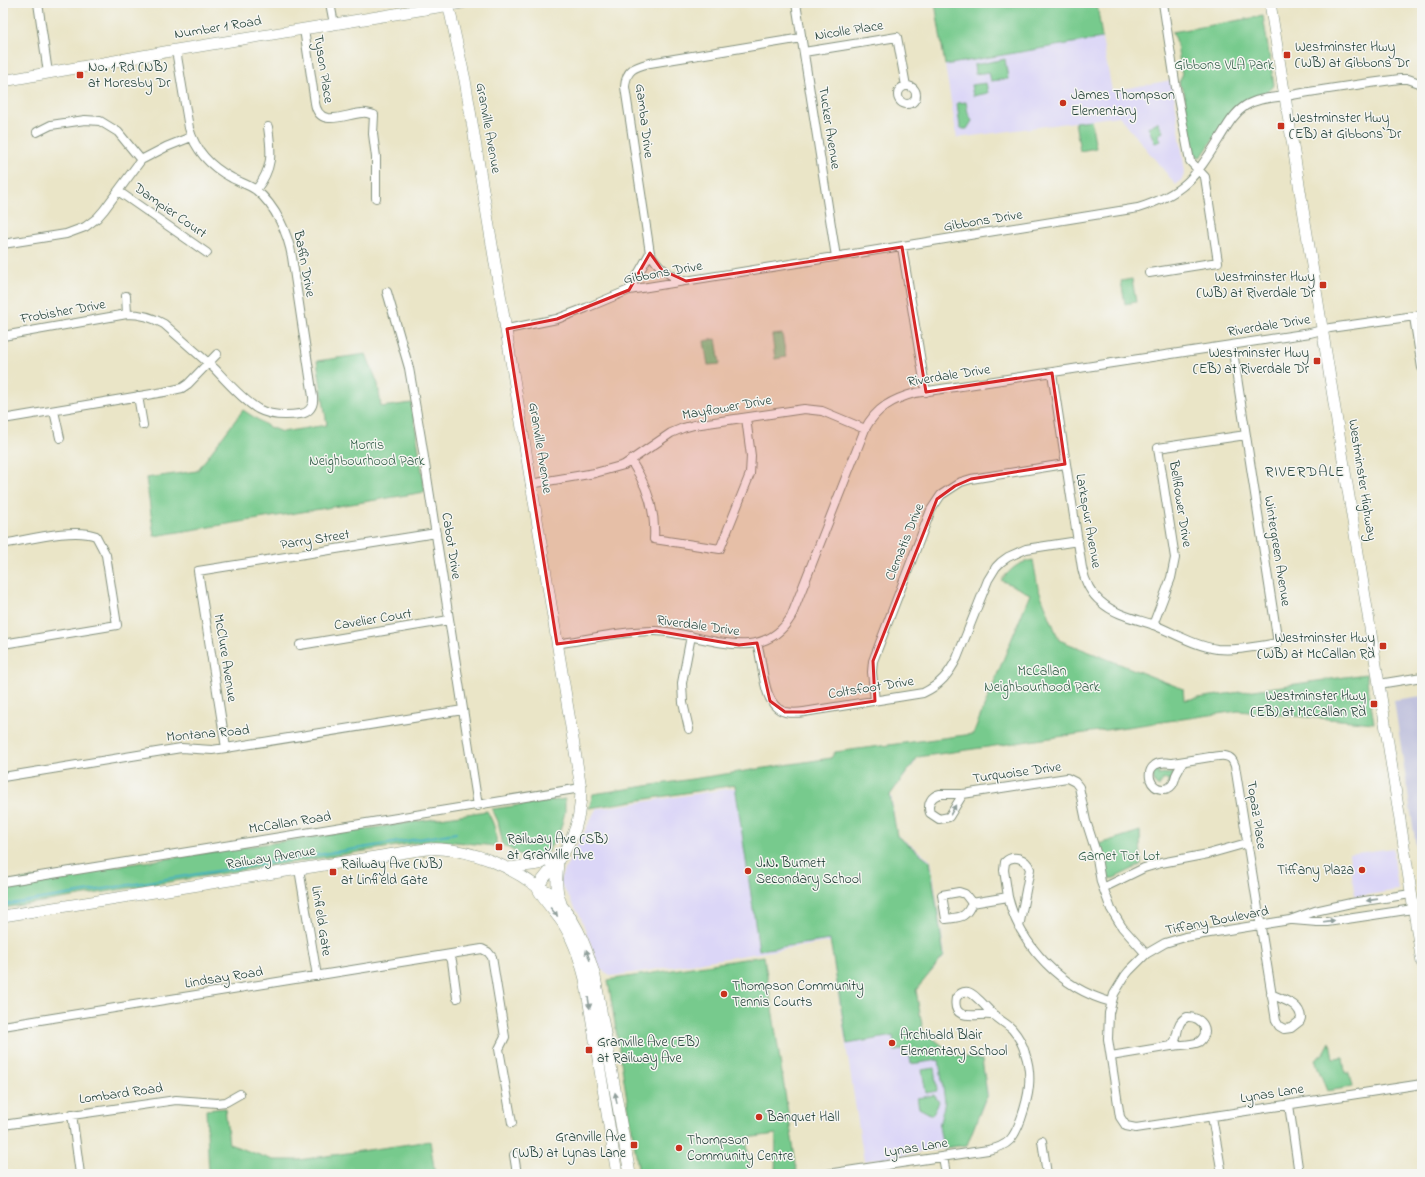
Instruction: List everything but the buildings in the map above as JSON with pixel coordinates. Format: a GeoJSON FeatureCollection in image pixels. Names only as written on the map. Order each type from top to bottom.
{"type":"FeatureCollection","features":[{"type":"Feature","properties":{"kind":"main road","name":"Number 1 Road"},"geometry":{"type":"LineString","coordinates":[[3,81],[176,50],[448,4],[462,3]]}},
{"type":"Feature","properties":{"kind":"main road","name":"Westminster Highway"},"geometry":{"type":"LineString","coordinates":[[1270,3],[1422,963]]}},
{"type":"Feature","properties":{"kind":"main road","name":"Granville Avenue"},"geometry":{"type":"LineString","coordinates":[[448,4],[465,80],[581,788],[580,814],[571,840],[560,859],[537,887]]}},
{"type":"Feature","properties":{"kind":"main road","name":"Railway Avenue"},"geometry":{"type":"LineString","coordinates":[[3,916],[419,850],[440,848],[476,856],[508,868],[530,880],[537,887]]}},
{"type":"Feature","properties":{"kind":"main road"},"geometry":{"type":"LineString","coordinates":[[508,868],[539,864],[548,859],[560,859],[556,882],[558,897],[579,933],[588,953],[595,978],[630,1174]]}},
{"type":"Feature","properties":{"kind":"main road"},"geometry":{"type":"LineString","coordinates":[[537,887],[548,891],[562,906]]}},
{"type":"Feature","properties":{"kind":"main road"},"geometry":{"type":"LineString","coordinates":[[537,887],[541,897],[562,922],[579,956],[585,979],[617,1174]]}},
{"type":"Feature","properties":{"kind":"street"},"geometry":{"type":"LineString","coordinates":[[38,3],[48,73]]}},
{"type":"Feature","properties":{"kind":"street"},"geometry":{"type":"LineString","coordinates":[[330,3],[334,24]]}},
{"type":"Feature","properties":{"kind":"street","name":"Tucker Avenue"},"geometry":{"type":"LineString","coordinates":[[796,3],[836,257]]}},
{"type":"Feature","properties":{"kind":"street"},"geometry":{"type":"LineString","coordinates":[[1149,274],[1218,262],[1205,177],[1190,161],[1176,88],[1163,3]]}},
{"type":"Feature","properties":{"kind":"street","name":"Tyson Place"},"geometry":{"type":"LineString","coordinates":[[304,29],[315,104],[318,113],[322,117],[328,118],[364,112],[374,115],[373,134],[376,157],[376,198]]}},
{"type":"Feature","properties":{"kind":"street","name":"Nicolle Place"},"geometry":{"type":"LineString","coordinates":[[804,52],[898,37],[906,86]]}},
{"type":"Feature","properties":{"kind":"street","name":"Gamba Drive"},"geometry":{"type":"LineString","coordinates":[[686,281],[676,278],[662,270],[650,254],[625,87],[628,73],[639,66],[650,63],[802,38]]}},
{"type":"Feature","properties":{"kind":"street","name":"Baffin Drive"},"geometry":{"type":"LineString","coordinates":[[176,50],[191,137],[202,155],[218,170],[256,190],[278,218],[284,230],[290,247],[313,397],[312,406]]}},
{"type":"Feature","properties":{"kind":"street","name":"Gibbons Drive"},"geometry":{"type":"LineString","coordinates":[[507,329],[557,319],[628,290],[1138,208],[1156,203],[1173,194],[1188,182],[1199,170],[1234,117],[1244,107],[1256,101],[1400,79],[1408,79],[1422,84]]}},
{"type":"Feature","properties":{"kind":"street"},"geometry":{"type":"LineString","coordinates":[[37,132],[51,125],[85,120],[100,121],[118,132],[141,160]]}},
{"type":"Feature","properties":{"kind":"street"},"geometry":{"type":"LineString","coordinates":[[256,190],[264,180],[271,163],[268,128]]}},
{"type":"Feature","properties":{"kind":"street"},"geometry":{"type":"LineString","coordinates":[[3,244],[66,234],[77,230],[97,218],[141,160],[166,147],[191,137]]}},
{"type":"Feature","properties":{"kind":"street","name":"Dampier Court"},"geometry":{"type":"LineString","coordinates":[[118,191],[207,253]]}},
{"type":"Feature","properties":{"kind":"street"},"geometry":{"type":"LineString","coordinates":[[902,247],[926,392]]}},
{"type":"Feature","properties":{"kind":"street"},"geometry":{"type":"LineString","coordinates":[[628,290],[650,254]]}},
{"type":"Feature","properties":{"kind":"street","name":"Cabot Drive"},"geometry":{"type":"LineString","coordinates":[[387,292],[409,368],[478,806]]}},
{"type":"Feature","properties":{"kind":"street","name":"Frobisher Drive"},"geometry":{"type":"LineString","coordinates":[[126,296],[127,314]]}},
{"type":"Feature","properties":{"kind":"street","name":"Frobisher Drive"},"geometry":{"type":"LineString","coordinates":[[3,336],[127,314],[144,315],[157,320],[209,364],[250,403],[267,413],[284,415],[298,414],[307,412],[312,406]]}},
{"type":"Feature","properties":{"kind":"street"},"geometry":{"type":"LineString","coordinates":[[1418,316],[1422,368]]}},
{"type":"Feature","properties":{"kind":"street","name":"Riverdale Drive"},"geometry":{"type":"LineString","coordinates":[[557,644],[635,632],[656,632],[691,636],[739,646],[757,643],[772,637],[791,617],[865,429],[876,413],[890,402],[907,395],[1418,316]]}},
{"type":"Feature","properties":{"kind":"street","name":"Wintergreen Avenue"},"geometry":{"type":"LineString","coordinates":[[1232,345],[1278,643]]}},
{"type":"Feature","properties":{"kind":"street"},"geometry":{"type":"LineString","coordinates":[[3,419],[182,388],[196,378],[217,354]]}},
{"type":"Feature","properties":{"kind":"street","name":"Larkspur Avenue"},"geometry":{"type":"LineString","coordinates":[[1052,372],[1065,464],[1084,576],[1096,598],[1102,604],[1118,612],[1198,644],[1217,649],[1235,649],[1278,643]]}},
{"type":"Feature","properties":{"kind":"street"},"geometry":{"type":"LineString","coordinates":[[138,396],[143,425]]}},
{"type":"Feature","properties":{"kind":"street","name":"Mayflower Drive"},"geometry":{"type":"LineString","coordinates":[[530,484],[606,471],[624,465],[631,462],[663,437],[683,428],[796,410],[812,410],[822,411],[865,429]]}},
{"type":"Feature","properties":{"kind":"street"},"geometry":{"type":"LineString","coordinates":[[54,411],[60,438]]}},
{"type":"Feature","properties":{"kind":"street"},"geometry":{"type":"LineString","coordinates":[[631,462],[644,484],[651,503],[655,529],[654,539],[720,549],[750,474],[751,456],[746,418]]}},
{"type":"Feature","properties":{"kind":"street","name":"Bellflower Drive"},"geometry":{"type":"LineString","coordinates":[[1153,625],[1171,578],[1175,558],[1158,448],[1246,435]]}},
{"type":"Feature","properties":{"kind":"street","name":"Clematis Drive"},"geometry":{"type":"LineString","coordinates":[[875,702],[872,672],[875,655],[931,510],[937,499],[955,486],[971,479],[1065,464]]}},
{"type":"Feature","properties":{"kind":"street"},"geometry":{"type":"LineString","coordinates":[[3,544],[75,533],[89,533],[96,536],[106,555],[117,625],[3,644]]}},
{"type":"Feature","properties":{"kind":"street","name":"Parry Street"},"geometry":{"type":"LineString","coordinates":[[198,571],[436,533]]}},
{"type":"Feature","properties":{"kind":"street","name":"Coltsfoot Drive"},"geometry":{"type":"LineString","coordinates":[[757,643],[770,701],[780,710],[792,713],[804,712],[875,702],[923,693],[931,689],[951,670],[988,580],[1001,562],[1015,553],[1026,549],[1078,541]]}},
{"type":"Feature","properties":{"kind":"street","name":"McClure Avenue"},"geometry":{"type":"LineString","coordinates":[[198,571],[226,748]]}},
{"type":"Feature","properties":{"kind":"street","name":"Cavelier Court"},"geometry":{"type":"LineString","coordinates":[[300,645],[449,620]]}},
{"type":"Feature","properties":{"kind":"street"},"geometry":{"type":"LineString","coordinates":[[689,730],[683,703],[682,683],[691,636]]}},
{"type":"Feature","properties":{"kind":"street"},"geometry":{"type":"LineString","coordinates":[[1379,684],[1422,677]]}},
{"type":"Feature","properties":{"kind":"street","name":"Montana Road"},"geometry":{"type":"LineString","coordinates":[[3,776],[181,748],[212,750],[226,748],[463,710]]}},
{"type":"Feature","properties":{"kind":"street","name":"Topaz Place"},"geometry":{"type":"LineString","coordinates":[[1183,762],[1225,756],[1233,761],[1271,994],[1276,1021],[1279,1026],[1284,1029],[1296,1026],[1301,1018],[1299,1009],[1295,1005],[1271,994]]}},
{"type":"Feature","properties":{"kind":"street","name":"Turquoise Drive"},"geometry":{"type":"LineString","coordinates":[[963,794],[1067,778],[1076,782],[1081,792],[1086,821],[1096,852],[1103,888],[1111,909],[1122,927],[1146,954]]}},
{"type":"Feature","properties":{"kind":"street","name":"McCallan Road"},"geometry":{"type":"LineString","coordinates":[[3,882],[478,806],[581,788]]}},
{"type":"Feature","properties":{"kind":"street"},"geometry":{"type":"LineString","coordinates":[[1103,888],[1144,868],[1161,863],[1208,854],[1247,843]]}},
{"type":"Feature","properties":{"kind":"street"},"geometry":{"type":"LineString","coordinates":[[1019,928],[1030,868],[1026,861],[1015,858],[1005,862],[1004,870],[1012,914],[1019,928],[1044,961],[1060,976],[1087,994],[1111,1002]]}},
{"type":"Feature","properties":{"kind":"street","name":"Linfield Gate"},"geometry":{"type":"LineString","coordinates":[[300,869],[316,976]]}},
{"type":"Feature","properties":{"kind":"street","name":"Tiffany Boulevard"},"geometry":{"type":"LineString","coordinates":[[1126,1126],[1120,1117],[1111,1056],[1108,1028],[1111,1002],[1129,971],[1146,954],[1165,943],[1176,939],[1290,920],[1315,910],[1411,894]]}},
{"type":"Feature","properties":{"kind":"street"},"geometry":{"type":"LineString","coordinates":[[972,903],[1008,897]]}},
{"type":"Feature","properties":{"kind":"street","name":"Tiffany Boulevard"},"geometry":{"type":"LineString","coordinates":[[1290,920],[1327,922],[1413,909]]}},
{"type":"Feature","properties":{"kind":"street","name":"Lindsay Road"},"geometry":{"type":"LineString","coordinates":[[3,1026],[448,956],[454,953],[482,949],[488,952],[492,958],[505,1037],[499,1049],[512,1123]]}},
{"type":"Feature","properties":{"kind":"street"},"geometry":{"type":"LineString","coordinates":[[448,956],[452,961],[458,998]]}},
{"type":"Feature","properties":{"kind":"street"},"geometry":{"type":"LineString","coordinates":[[963,992],[971,993],[996,1016],[989,1014],[971,1016],[960,1014],[956,1009],[956,998],[963,992]]}},
{"type":"Feature","properties":{"kind":"street","name":"Lynas Lane"},"geometry":{"type":"LineString","coordinates":[[827,1174],[988,1150],[1003,1146],[1007,1143],[1018,1127],[1024,1111],[1030,1089],[1030,1075],[1025,1052],[1018,1038],[1012,1030],[996,1016]]}},
{"type":"Feature","properties":{"kind":"street"},"geometry":{"type":"LineString","coordinates":[[1111,1056],[1192,1044],[1200,1040],[1204,1033],[1204,1029],[1200,1021],[1192,1017],[1183,1019],[1178,1026],[1176,1039],[1171,1046]]}},
{"type":"Feature","properties":{"kind":"street","name":"Lynas Lane"},"geometry":{"type":"LineString","coordinates":[[1126,1126],[1136,1128],[1422,1084]]}},
{"type":"Feature","properties":{"kind":"street","name":"Lombard Road"},"geometry":{"type":"LineString","coordinates":[[3,1125],[176,1100],[216,1103],[226,1102],[240,1094]]}},
{"type":"Feature","properties":{"kind":"street"},"geometry":{"type":"LineString","coordinates":[[1289,1105],[1298,1174]]}},
{"type":"Feature","properties":{"kind":"street"},"geometry":{"type":"LineString","coordinates":[[72,1114],[80,1174]]}},
{"type":"Feature","properties":{"kind":"street"},"geometry":{"type":"LineString","coordinates":[[1212,1117],[1222,1174]]}},
{"type":"Feature","properties":{"kind":"street"},"geometry":{"type":"LineString","coordinates":[[1042,1141],[1047,1174]]}},
{"type":"Feature","properties":{"kind":"street"},"geometry":{"type":"LineString","coordinates":[[514,1155],[517,1174]]}},
{"type":"Feature","properties":{"kind":"street"},"geometry":{"type":"LineString","coordinates":[[943,1157],[946,1174]]}},
{"type":"Feature","properties":{"kind":"street"},"geometry":{"type":"LineString","coordinates":[[1362,1174],[1370,1174]]}},
{"type":"Feature","properties":{"kind":"highlighted area"},"geometry":{"type":"Polygon","coordinates":[[[902,247],[926,392],[1052,373],[1065,464],[971,479],[955,486],[937,499],[873,661],[875,701],[804,712],[785,712],[770,701],[757,643],[739,645],[656,631],[557,644],[507,329],[557,319],[629,290],[650,253],[662,270],[686,281],[902,247]]]}},
{"type":"Feature","properties":{"kind":"shaded area","name":"James Thompson Elementary"},"geometry":{"type":"Polygon","coordinates":[[[1102,38],[1112,91],[1172,80],[1185,172],[1182,179],[1176,185],[1119,116],[957,138],[945,65],[1102,38]]]}},
{"type":"Feature","properties":{"kind":"shaded area"},"geometry":{"type":"Polygon","coordinates":[[[1422,696],[1422,886],[1394,700],[1422,696]]]}},
{"type":"Feature","properties":{"kind":"shaded area","name":"J.N. Burnett Secondary School"},"geometry":{"type":"Polygon","coordinates":[[[917,760],[891,794],[897,835],[931,860],[945,956],[916,990],[923,1031],[955,1055],[982,1059],[988,1094],[967,1145],[864,1161],[830,942],[612,976],[600,969],[581,918],[559,881],[596,809],[917,760]]]}},
{"type":"Feature","properties":{"kind":"shaded area"},"geometry":{"type":"Polygon","coordinates":[[[1393,848],[1398,890],[1355,897],[1349,854],[1393,848]]]}},
{"type":"Feature","properties":{"kind":"green space"},"geometry":{"type":"Polygon","coordinates":[[[935,3],[1097,3],[1102,38],[945,65],[935,3]]]}},
{"type":"Feature","properties":{"kind":"green space","name":"Gibbons VLA Park"},"geometry":{"type":"Polygon","coordinates":[[[1263,16],[1274,85],[1266,93],[1245,101],[1235,107],[1202,156],[1199,157],[1193,154],[1189,122],[1184,113],[1186,107],[1184,91],[1179,82],[1182,76],[1176,39],[1172,32],[1263,16]]]}},
{"type":"Feature","properties":{"kind":"green space"},"geometry":{"type":"Polygon","coordinates":[[[1005,59],[1008,79],[991,81],[989,72],[975,74],[974,65],[1005,59]]]}},
{"type":"Feature","properties":{"kind":"green space"},"geometry":{"type":"Polygon","coordinates":[[[986,83],[988,93],[973,96],[971,85],[986,83]]]}},
{"type":"Feature","properties":{"kind":"green space"},"geometry":{"type":"Polygon","coordinates":[[[966,102],[968,113],[972,121],[967,129],[963,129],[960,127],[957,103],[966,102]]]}},
{"type":"Feature","properties":{"kind":"green space"},"geometry":{"type":"Polygon","coordinates":[[[1091,120],[1096,148],[1080,151],[1075,122],[1091,120]]]}},
{"type":"Feature","properties":{"kind":"green space"},"geometry":{"type":"Polygon","coordinates":[[[1158,122],[1163,132],[1158,135],[1161,140],[1155,143],[1148,127],[1158,122]]]}},
{"type":"Feature","properties":{"kind":"green space"},"geometry":{"type":"Polygon","coordinates":[[[1132,279],[1136,302],[1125,304],[1121,281],[1132,279]]]}},
{"type":"Feature","properties":{"kind":"green space"},"geometry":{"type":"Polygon","coordinates":[[[782,334],[786,357],[775,359],[772,335],[782,334]]]}},
{"type":"Feature","properties":{"kind":"green space"},"geometry":{"type":"Polygon","coordinates":[[[716,339],[720,364],[708,365],[704,341],[716,339]]]}},
{"type":"Feature","properties":{"kind":"green space","name":"Morris Neighbourhood Park"},"geometry":{"type":"Polygon","coordinates":[[[366,354],[378,384],[381,407],[412,403],[425,492],[154,536],[146,478],[197,471],[243,410],[269,427],[282,432],[327,425],[317,361],[366,354]]]}},
{"type":"Feature","properties":{"kind":"green space","name":"McCallan Neighbourhood Park"},"geometry":{"type":"Polygon","coordinates":[[[1033,560],[1038,588],[1059,640],[1183,689],[1184,700],[1366,674],[1374,723],[1238,711],[918,757],[890,795],[897,836],[930,861],[944,956],[916,990],[923,1031],[955,1055],[982,1060],[987,1094],[967,1145],[943,1148],[939,1126],[945,1102],[939,1060],[911,1064],[909,1049],[895,1051],[893,1036],[847,1044],[830,940],[759,950],[735,785],[589,808],[593,794],[831,758],[835,752],[973,734],[1030,594],[1001,580],[1015,567],[1033,560]]]}},
{"type":"Feature","properties":{"kind":"green space"},"geometry":{"type":"Polygon","coordinates":[[[1174,767],[1175,769],[1171,782],[1167,786],[1169,779],[1162,780],[1159,787],[1155,784],[1152,772],[1158,768],[1160,769],[1158,775],[1172,773],[1174,767]]]}},
{"type":"Feature","properties":{"kind":"green space"},"geometry":{"type":"Polygon","coordinates":[[[565,799],[565,812],[560,831],[548,851],[543,856],[526,858],[503,845],[498,821],[492,809],[565,799]]]}},
{"type":"Feature","properties":{"kind":"green space"},"geometry":{"type":"Polygon","coordinates":[[[487,811],[492,820],[496,836],[496,846],[435,840],[3,908],[3,883],[487,811]]]}},
{"type":"Feature","properties":{"kind":"green space","name":"Garnet Tot Lot"},"geometry":{"type":"Polygon","coordinates":[[[1140,831],[1141,865],[1114,878],[1106,879],[1104,876],[1099,844],[1140,831]]]}},
{"type":"Feature","properties":{"kind":"green space"},"geometry":{"type":"Polygon","coordinates":[[[764,956],[797,1171],[775,1174],[776,1134],[746,1138],[751,1174],[639,1174],[608,980],[764,956]]]}},
{"type":"Feature","properties":{"kind":"green space"},"geometry":{"type":"Polygon","coordinates":[[[1330,1042],[1333,1058],[1343,1057],[1345,1073],[1349,1073],[1352,1087],[1327,1091],[1315,1060],[1324,1053],[1330,1042]]]}},
{"type":"Feature","properties":{"kind":"green space"},"geometry":{"type":"Polygon","coordinates":[[[934,1068],[937,1091],[926,1093],[922,1070],[934,1068]]]}},
{"type":"Feature","properties":{"kind":"green space"},"geometry":{"type":"Polygon","coordinates":[[[934,1095],[939,1102],[932,1115],[919,1108],[917,1098],[934,1095]]]}},
{"type":"Feature","properties":{"kind":"green space"},"geometry":{"type":"Polygon","coordinates":[[[225,1108],[229,1144],[273,1160],[299,1160],[430,1141],[435,1174],[209,1174],[206,1110],[225,1108]]]}},
{"type":"Feature","properties":{"kind":"waterway"},"geometry":{"type":"LineString","coordinates":[[3,905],[456,833]]}},
{"type":"Feature","properties":{"kind":"place","name":"Westminster Hwy (WB) at Gibbons Dr"},"geometry":{"type":"Point","coordinates":[1287,55]}},
{"type":"Feature","properties":{"kind":"place","name":"No. 1 Rd (NB) at Moresby Dr"},"geometry":{"type":"Point","coordinates":[80,75]}},
{"type":"Feature","properties":{"kind":"place","name":"James Thompson Elementary"},"geometry":{"type":"Point","coordinates":[1063,103]}},
{"type":"Feature","properties":{"kind":"place","name":"Westminster Hwy (EB) at Gibbons Dr"},"geometry":{"type":"Point","coordinates":[1281,126]}},
{"type":"Feature","properties":{"kind":"place","name":"Westminster Hwy (WB) at Riverdale Dr"},"geometry":{"type":"Point","coordinates":[1323,285]}},
{"type":"Feature","properties":{"kind":"place","name":"Westminster Hwy (EB) at Riverdale Dr"},"geometry":{"type":"Point","coordinates":[1317,361]}},
{"type":"Feature","properties":{"kind":"place","name":"Westminster Hwy (WB) at McCallan Rd"},"geometry":{"type":"Point","coordinates":[1383,646]}},
{"type":"Feature","properties":{"kind":"place","name":"Westminster Hwy (EB) at McCallan Rd"},"geometry":{"type":"Point","coordinates":[1374,704]}},
{"type":"Feature","properties":{"kind":"place","name":"Railway Ave (SB) at Granville Ave"},"geometry":{"type":"Point","coordinates":[499,847]}},
{"type":"Feature","properties":{"kind":"place","name":"Tiffany Plaza"},"geometry":{"type":"Point","coordinates":[1362,870]}},
{"type":"Feature","properties":{"kind":"place","name":"J.N. Burnett Secondary School"},"geometry":{"type":"Point","coordinates":[748,871]}},
{"type":"Feature","properties":{"kind":"place","name":"Railway Ave (NB) at Linfield Gate"},"geometry":{"type":"Point","coordinates":[333,872]}},
{"type":"Feature","properties":{"kind":"place","name":"Thompson Community Tennis Courts"},"geometry":{"type":"Point","coordinates":[724,994]}},
{"type":"Feature","properties":{"kind":"place","name":"Archibald Blair Elementary School"},"geometry":{"type":"Point","coordinates":[892,1043]}},
{"type":"Feature","properties":{"kind":"place","name":"Granville Ave (EB) at Railway Ave"},"geometry":{"type":"Point","coordinates":[589,1050]}},
{"type":"Feature","properties":{"kind":"place","name":"Banquet Hall"},"geometry":{"type":"Point","coordinates":[759,1117]}},
{"type":"Feature","properties":{"kind":"place","name":"Granville Ave (WB) at Lynas Lane"},"geometry":{"type":"Point","coordinates":[634,1145]}},
{"type":"Feature","properties":{"kind":"place","name":"Thompson Community Centre"},"geometry":{"type":"Point","coordinates":[679,1148]}},
{"type":"Feature","properties":{"kind":"district","name":"RIVERDALE"},"geometry":{"type":"Point","coordinates":[1305,472]}}]}
